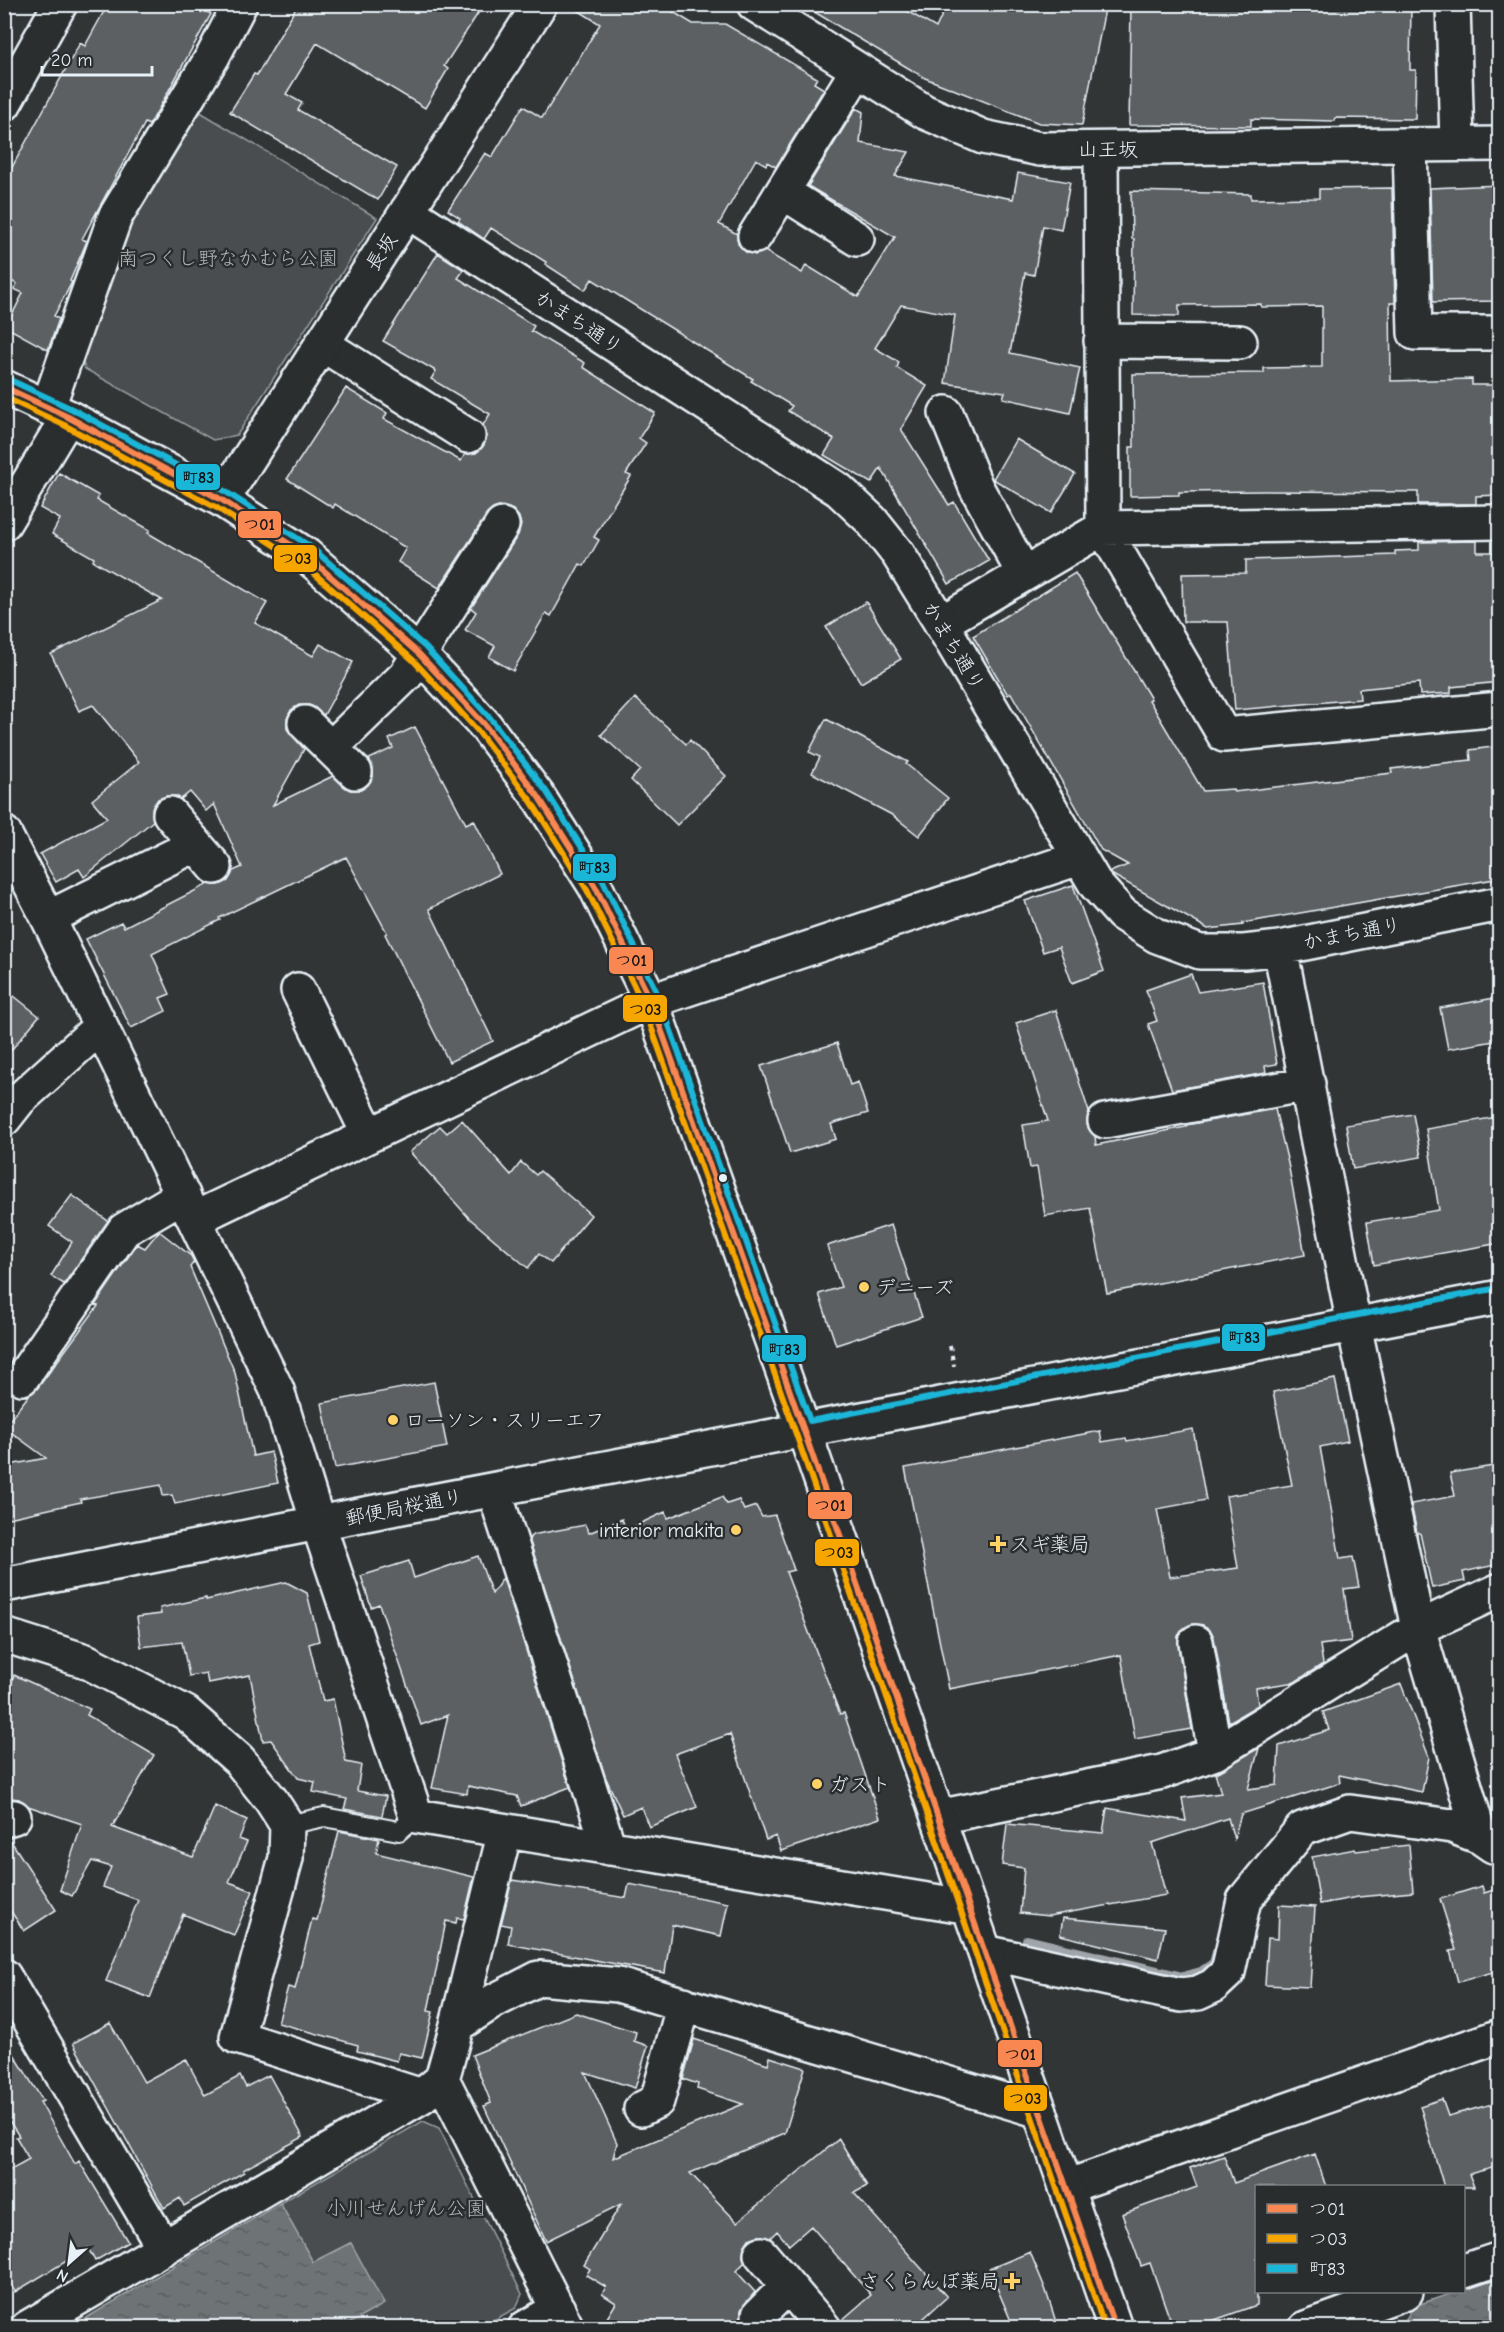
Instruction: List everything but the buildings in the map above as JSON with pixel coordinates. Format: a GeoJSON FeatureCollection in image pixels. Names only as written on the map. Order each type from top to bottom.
{"type":"FeatureCollection","features":[{"type":"Feature","properties":{"kind":"street"},"geometry":{"type":"LineString","coordinates":[[4,104],[60,4]]}},
{"type":"Feature","properties":{"kind":"street"},"geometry":{"type":"LineString","coordinates":[[4,523],[58,412],[115,217],[213,56],[240,4]]}},
{"type":"Feature","properties":{"kind":"street","name":"長坂"},"geometry":{"type":"LineString","coordinates":[[222,500],[540,4]]}},
{"type":"Feature","properties":{"kind":"street"},"geometry":{"type":"LineString","coordinates":[[1453,4],[1457,144]]}},
{"type":"Feature","properties":{"kind":"street","name":"山王坂"},"geometry":{"type":"LineString","coordinates":[[769,8],[857,71],[925,112],[983,137],[1040,148],[1500,144]]}},
{"type":"Feature","properties":{"kind":"street"},"geometry":{"type":"LineString","coordinates":[[755,236],[857,71]]}},
{"type":"Feature","properties":{"kind":"street"},"geometry":{"type":"LineString","coordinates":[[1410,145],[1415,333],[1500,333]]}},
{"type":"Feature","properties":{"kind":"street"},"geometry":{"type":"LineString","coordinates":[[1101,149],[1103,528],[1224,735],[1500,709]]}},
{"type":"Feature","properties":{"kind":"street"},"geometry":{"type":"LineString","coordinates":[[783,192],[857,238]]}},
{"type":"Feature","properties":{"kind":"street","name":"かまち通り"},"geometry":{"type":"LineString","coordinates":[[407,211],[839,490],[871,520],[898,554],[941,623],[1096,885],[1122,914],[1158,936],[1200,952],[1244,952],[1280,948],[1500,904]]}},
{"type":"Feature","properties":{"kind":"street"},"geometry":{"type":"LineString","coordinates":[[1101,341],[1240,342]]}},
{"type":"Feature","properties":{"kind":"street"},"geometry":{"type":"LineString","coordinates":[[322,344],[468,436]]}},
{"type":"Feature","properties":{"kind":"street"},"geometry":{"type":"LineString","coordinates":[[4,387],[58,412],[222,500],[306,555],[419,654],[484,724],[538,796],[595,886],[651,1001],[804,1431],[1115,2328]]}},
{"type":"Feature","properties":{"kind":"street"},"geometry":{"type":"LineString","coordinates":[[946,413],[976,487],[1024,574]]}},
{"type":"Feature","properties":{"kind":"street"},"geometry":{"type":"LineString","coordinates":[[941,623],[1103,528],[1500,522]]}},
{"type":"Feature","properties":{"kind":"street"},"geometry":{"type":"LineString","coordinates":[[332,748],[406,675],[502,525]]}},
{"type":"Feature","properties":{"kind":"street"},"geometry":{"type":"LineString","coordinates":[[305,723],[355,772]]}},
{"type":"Feature","properties":{"kind":"street"},"geometry":{"type":"LineString","coordinates":[[48,918],[205,856],[170,814]]}},
{"type":"Feature","properties":{"kind":"street"},"geometry":{"type":"LineString","coordinates":[[4,833],[101,1026],[277,1390],[318,1523],[416,1816],[970,1907]]}},
{"type":"Feature","properties":{"kind":"street"},"geometry":{"type":"LineString","coordinates":[[22,1378],[124,1230],[189,1207],[369,1136],[651,1001],[1079,858]]}},
{"type":"Feature","properties":{"kind":"street"},"geometry":{"type":"LineString","coordinates":[[1280,948],[1354,1325],[1418,1628],[1490,1844]]}},
{"type":"Feature","properties":{"kind":"street"},"geometry":{"type":"LineString","coordinates":[[298,990],[369,1136]]}},
{"type":"Feature","properties":{"kind":"street"},"geometry":{"type":"LineString","coordinates":[[4,1119],[19,1100],[101,1026]]}},
{"type":"Feature","properties":{"kind":"street"},"geometry":{"type":"LineString","coordinates":[[1105,1121],[1308,1084]]}},
{"type":"Feature","properties":{"kind":"street","name":"郵便局桜通り"},"geometry":{"type":"LineString","coordinates":[[4,1585],[1500,1297]]}},
{"type":"Feature","properties":{"kind":"street"},"geometry":{"type":"LineString","coordinates":[[494,1490],[609,1848]]}},
{"type":"Feature","properties":{"kind":"street"},"geometry":{"type":"LineString","coordinates":[[938,1817],[1162,1772],[1215,1753],[1418,1628],[1500,1590]]}},
{"type":"Feature","properties":{"kind":"street"},"geometry":{"type":"LineString","coordinates":[[4,1635],[86,1661],[186,1713],[239,1761],[271,1800],[287,1825],[286,1858],[237,2037],[432,2087],[562,2318],[525,2328]]}},
{"type":"Feature","properties":{"kind":"street"},"geometry":{"type":"LineString","coordinates":[[1196,1642],[1215,1753]]}},
{"type":"Feature","properties":{"kind":"street"},"geometry":{"type":"LineString","coordinates":[[985,1952],[1181,1995],[1198,1993],[1213,1986],[1228,1972],[1244,1900],[1302,1830],[1350,1812],[1452,1826],[1490,1844]]}},
{"type":"Feature","properties":{"kind":"street"},"geometry":{"type":"LineString","coordinates":[[27,2328],[432,2087],[457,2025],[504,1831]]}},
{"type":"Feature","properties":{"kind":"street"},"geometry":{"type":"LineString","coordinates":[[4,1976],[164,2248]]}},
{"type":"Feature","properties":{"kind":"street"},"geometry":{"type":"LineString","coordinates":[[457,2025],[494,2001],[538,1978],[618,1985],[1040,2111]]}},
{"type":"Feature","properties":{"kind":"street"},"geometry":{"type":"LineString","coordinates":[[641,2109],[657,2101],[684,2004]]}},
{"type":"Feature","properties":{"kind":"street"},"geometry":{"type":"LineString","coordinates":[[1066,2187],[1500,2036]]}},
{"type":"Feature","properties":{"kind":"street"},"geometry":{"type":"LineString","coordinates":[[761,2254],[824,2328]]}},
{"type":"Feature","properties":{"kind":"street"},"geometry":{"type":"LineString","coordinates":[[1465,2271],[1500,2259]]}},
{"type":"Feature","properties":{"kind":"street"},"geometry":{"type":"LineString","coordinates":[[759,2315],[788,2286]]}},
{"type":"Feature","properties":{"kind":"street"},"geometry":{"type":"LineString","coordinates":[[1306,2328],[1391,2307]]}},
{"type":"Feature","properties":{"kind":"lane"},"geometry":{"type":"LineString","coordinates":[[287,1825],[324,1818],[399,1831],[416,1816]]}},
{"type":"Feature","properties":{"kind":"green space","name":"南つくし野なかむら公園"},"geometry":{"type":"Polygon","coordinates":[[[197,110],[377,218],[237,435],[213,440],[85,369],[81,356],[131,218],[197,110]]]}},
{"type":"Feature","properties":{"kind":"green space","name":"小川せんげん公園"},"geometry":{"type":"Polygon","coordinates":[[[423,2121],[439,2128],[522,2294],[516,2308],[481,2327],[348,2327],[350,2243],[313,2262],[280,2203],[423,2121]]]}},
{"type":"Feature","properties":{"kind":"water"},"geometry":{"type":"Polygon","coordinates":[[[280,2203],[313,2262],[351,2243],[384,2304],[347,2325],[348,2327],[71,2327],[280,2203]]]}},
{"type":"Feature","properties":{"kind":"water"},"geometry":{"type":"Polygon","coordinates":[[[1499,2276],[1499,2327],[1403,2328],[1402,2325],[1414,2306],[1452,2293],[1465,2293],[1465,2289],[1499,2276]]]}},
{"type":"Feature","properties":{"kind":"waterway"},"geometry":{"type":"LineString","coordinates":[[1027,1940],[1183,1977],[1201,1972],[1214,1963],[1217,1952]]}},
{"type":"Feature","properties":{"kind":"transit line","name":"町83"},"geometry":{"type":"LineString","coordinates":[[8,379],[72,409],[226,492],[311,547],[425,647],[491,719],[546,791],[603,881],[659,997],[810,1421],[1498,1288]]}},
{"type":"Feature","properties":{"kind":"transit line","name":"つ01"},"geometry":{"type":"LineString","coordinates":[[4,387],[68,417],[222,500],[306,555],[419,654],[484,724],[538,796],[595,886],[651,1001],[804,1431],[1115,2328]]}},
{"type":"Feature","properties":{"kind":"transit line","name":"つ03"},"geometry":{"type":"LineString","coordinates":[[4,397],[64,425],[217,508],[301,562],[413,660],[477,730],[531,801],[587,890],[643,1004],[796,1434],[1105,2328]]}},
{"type":"Feature","properties":{"kind":"place","name":"デニーズ"},"geometry":{"type":"Point","coordinates":[864,1287]}},
{"type":"Feature","properties":{"kind":"place","name":"ローソン・スリーエフ"},"geometry":{"type":"Point","coordinates":[393,1420]}},
{"type":"Feature","properties":{"kind":"place","name":"interior makita"},"geometry":{"type":"Point","coordinates":[736,1530]}},
{"type":"Feature","properties":{"kind":"place","name":"スギ薬局"},"geometry":{"type":"Point","coordinates":[998,1544]}},
{"type":"Feature","properties":{"kind":"place","name":"ガスト"},"geometry":{"type":"Point","coordinates":[817,1784]}},
{"type":"Feature","properties":{"kind":"place","name":"さくらんぼ薬局"},"geometry":{"type":"Point","coordinates":[1012,2281]}}]}
